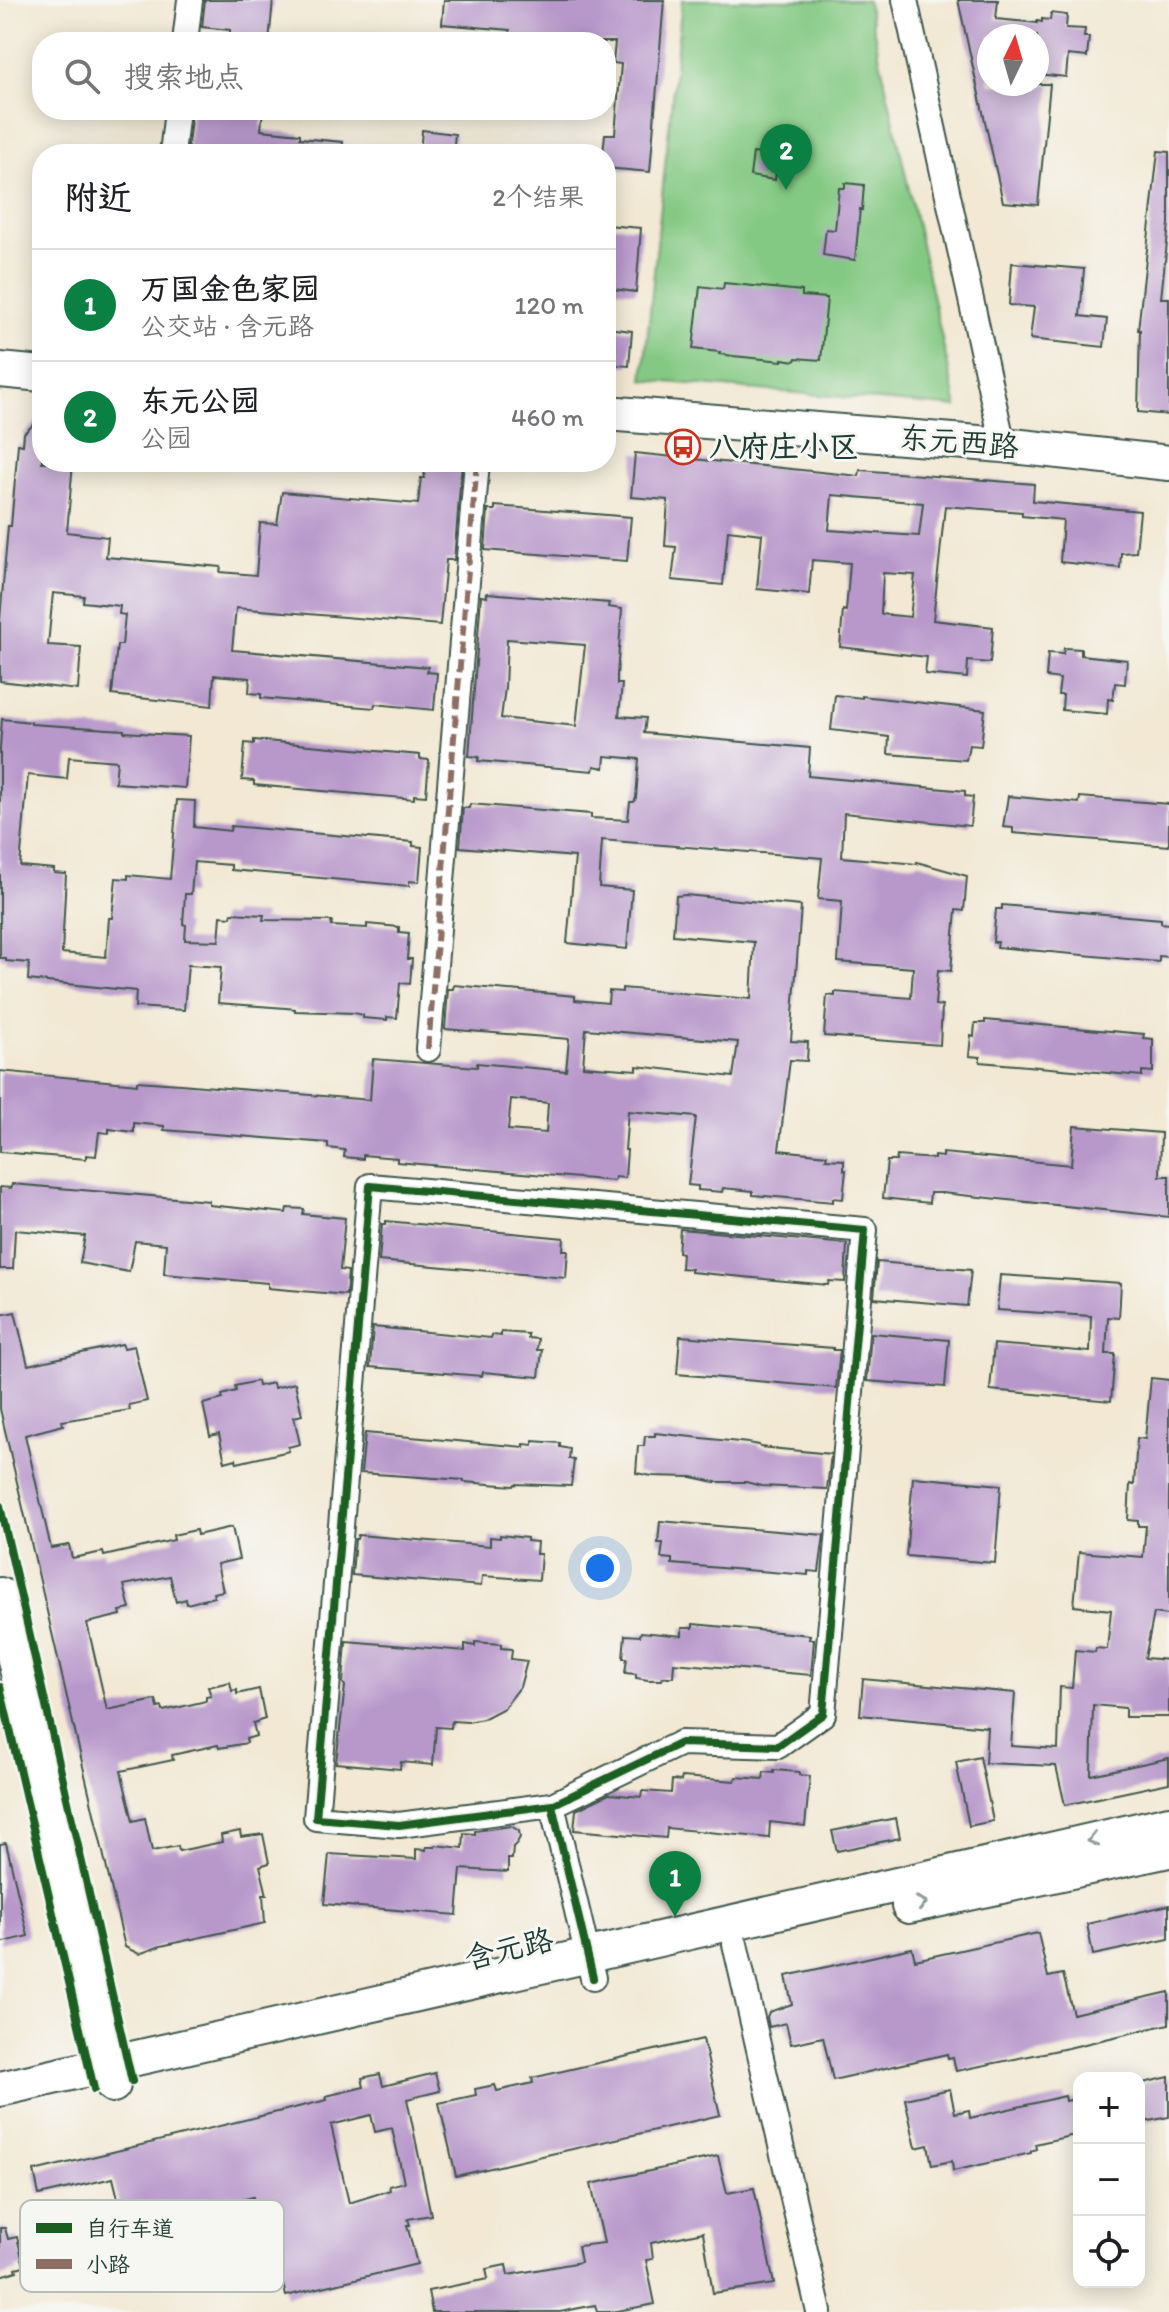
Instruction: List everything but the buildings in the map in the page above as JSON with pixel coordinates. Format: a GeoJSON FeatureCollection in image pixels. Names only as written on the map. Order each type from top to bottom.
{"type":"FeatureCollection","features":[{"type":"Feature","properties":{"kind":"main road"},"geometry":{"type":"LineString","coordinates":[[0,370],[32,373]]}},
{"type":"Feature","properties":{"kind":"main road","name":"东元西路"},"geometry":{"type":"LineString","coordinates":[[616,414],[1003,445],[1169,463]]}},
{"type":"Feature","properties":{"kind":"main road"},"geometry":{"type":"LineString","coordinates":[[0,1595],[111,2075]]}},
{"type":"Feature","properties":{"kind":"main road","name":"含元路"},"geometry":{"type":"LineString","coordinates":[[0,2089],[111,2075],[591,1967],[1169,1823]]}},
{"type":"Feature","properties":{"kind":"main road","name":"含元路"},"geometry":{"type":"LineString","coordinates":[[591,1967],[735,1944],[1169,1850]]}},
{"type":"Feature","properties":{"kind":"main road","name":"含元路"},"geometry":{"type":"LineString","coordinates":[[0,2113],[111,2075]]}},
{"type":"Feature","properties":{"kind":"street"},"geometry":{"type":"LineString","coordinates":[[186,32],[190,0]]}},
{"type":"Feature","properties":{"kind":"street"},"geometry":{"type":"LineString","coordinates":[[905,0],[1003,445]]}},
{"type":"Feature","properties":{"kind":"street"},"geometry":{"type":"LineString","coordinates":[[173,144],[176,120]]}},
{"type":"Feature","properties":{"kind":"street"},"geometry":{"type":"LineString","coordinates":[[428,1049],[476,472]]}},
{"type":"Feature","properties":{"kind":"street"},"geometry":{"type":"LineString","coordinates":[[370,1186],[865,1230],[823,1714],[778,1746],[681,1743],[552,1805],[399,1825],[316,1818],[370,1186]]}},
{"type":"Feature","properties":{"kind":"street"},"geometry":{"type":"LineString","coordinates":[[552,1805],[591,1967]]}},
{"type":"Feature","properties":{"kind":"street"},"geometry":{"type":"LineString","coordinates":[[735,1944],[819,2312]]}},
{"type":"Feature","properties":{"kind":"green space"},"geometry":{"type":"Polygon","coordinates":[[[682,0],[867,0],[957,407],[643,380],[682,0]]]}},
{"type":"Feature","properties":{"kind":"marked path"},"geometry":{"type":"LineString","coordinates":[[428,1049],[476,472]]}},
{"type":"Feature","properties":{"kind":"cycle path"},"geometry":{"type":"LineString","coordinates":[[552,1805],[399,1825],[316,1818],[370,1186],[865,1230],[823,1714],[778,1746],[681,1743],[552,1805],[593,1978]]}},
{"type":"Feature","properties":{"kind":"cycle path"},"geometry":{"type":"LineString","coordinates":[[0,1506],[132,2081]]}},
{"type":"Feature","properties":{"kind":"cycle path"},"geometry":{"type":"LineString","coordinates":[[0,1687],[94,2089]]}},
{"type":"Feature","properties":{"kind":"place","name":"东元公园"},"geometry":{"type":"Point","coordinates":[786,190]}},
{"type":"Feature","properties":{"kind":"place","name":"八府庄小区"},"geometry":{"type":"Point","coordinates":[683,447]}},
{"type":"Feature","properties":{"kind":"place","name":"万国金色家园"},"geometry":{"type":"Point","coordinates":[675,1917]}}]}
